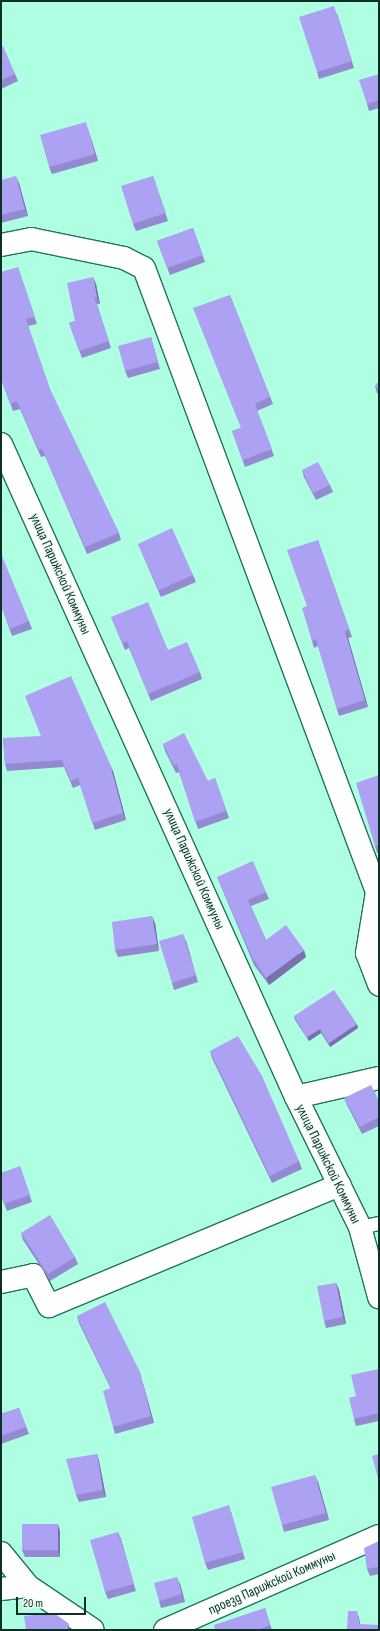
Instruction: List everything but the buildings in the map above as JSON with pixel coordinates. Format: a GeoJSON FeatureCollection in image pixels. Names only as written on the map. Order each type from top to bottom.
{"type":"FeatureCollection","features":[{"type":"Feature","properties":{"kind":"street"},"geometry":{"type":"LineString","coordinates":[[1,245],[31,239],[124,258],[144,268],[377,892],[367,953],[379,985]]}},
{"type":"Feature","properties":{"kind":"street","name":"улица Парижской Коммуны"},"geometry":{"type":"LineString","coordinates":[[1,444],[296,1097],[340,1185],[370,1225],[379,1296]]}},
{"type":"Feature","properties":{"kind":"street"},"geometry":{"type":"LineString","coordinates":[[296,1097],[379,1078]]}},
{"type":"Feature","properties":{"kind":"street"},"geometry":{"type":"LineString","coordinates":[[1,1282],[33,1275],[49,1306],[340,1185]]}},
{"type":"Feature","properties":{"kind":"street","name":"проезд Парижской Коммуны"},"geometry":{"type":"LineString","coordinates":[[165,1630],[379,1536]]}},
{"type":"Feature","properties":{"kind":"street"},"geometry":{"type":"LineString","coordinates":[[1,1553],[28,1586],[94,1630]]}},
{"type":"Feature","properties":{"kind":"street"},"geometry":{"type":"LineString","coordinates":[[1,1589],[28,1586]]}}]}
